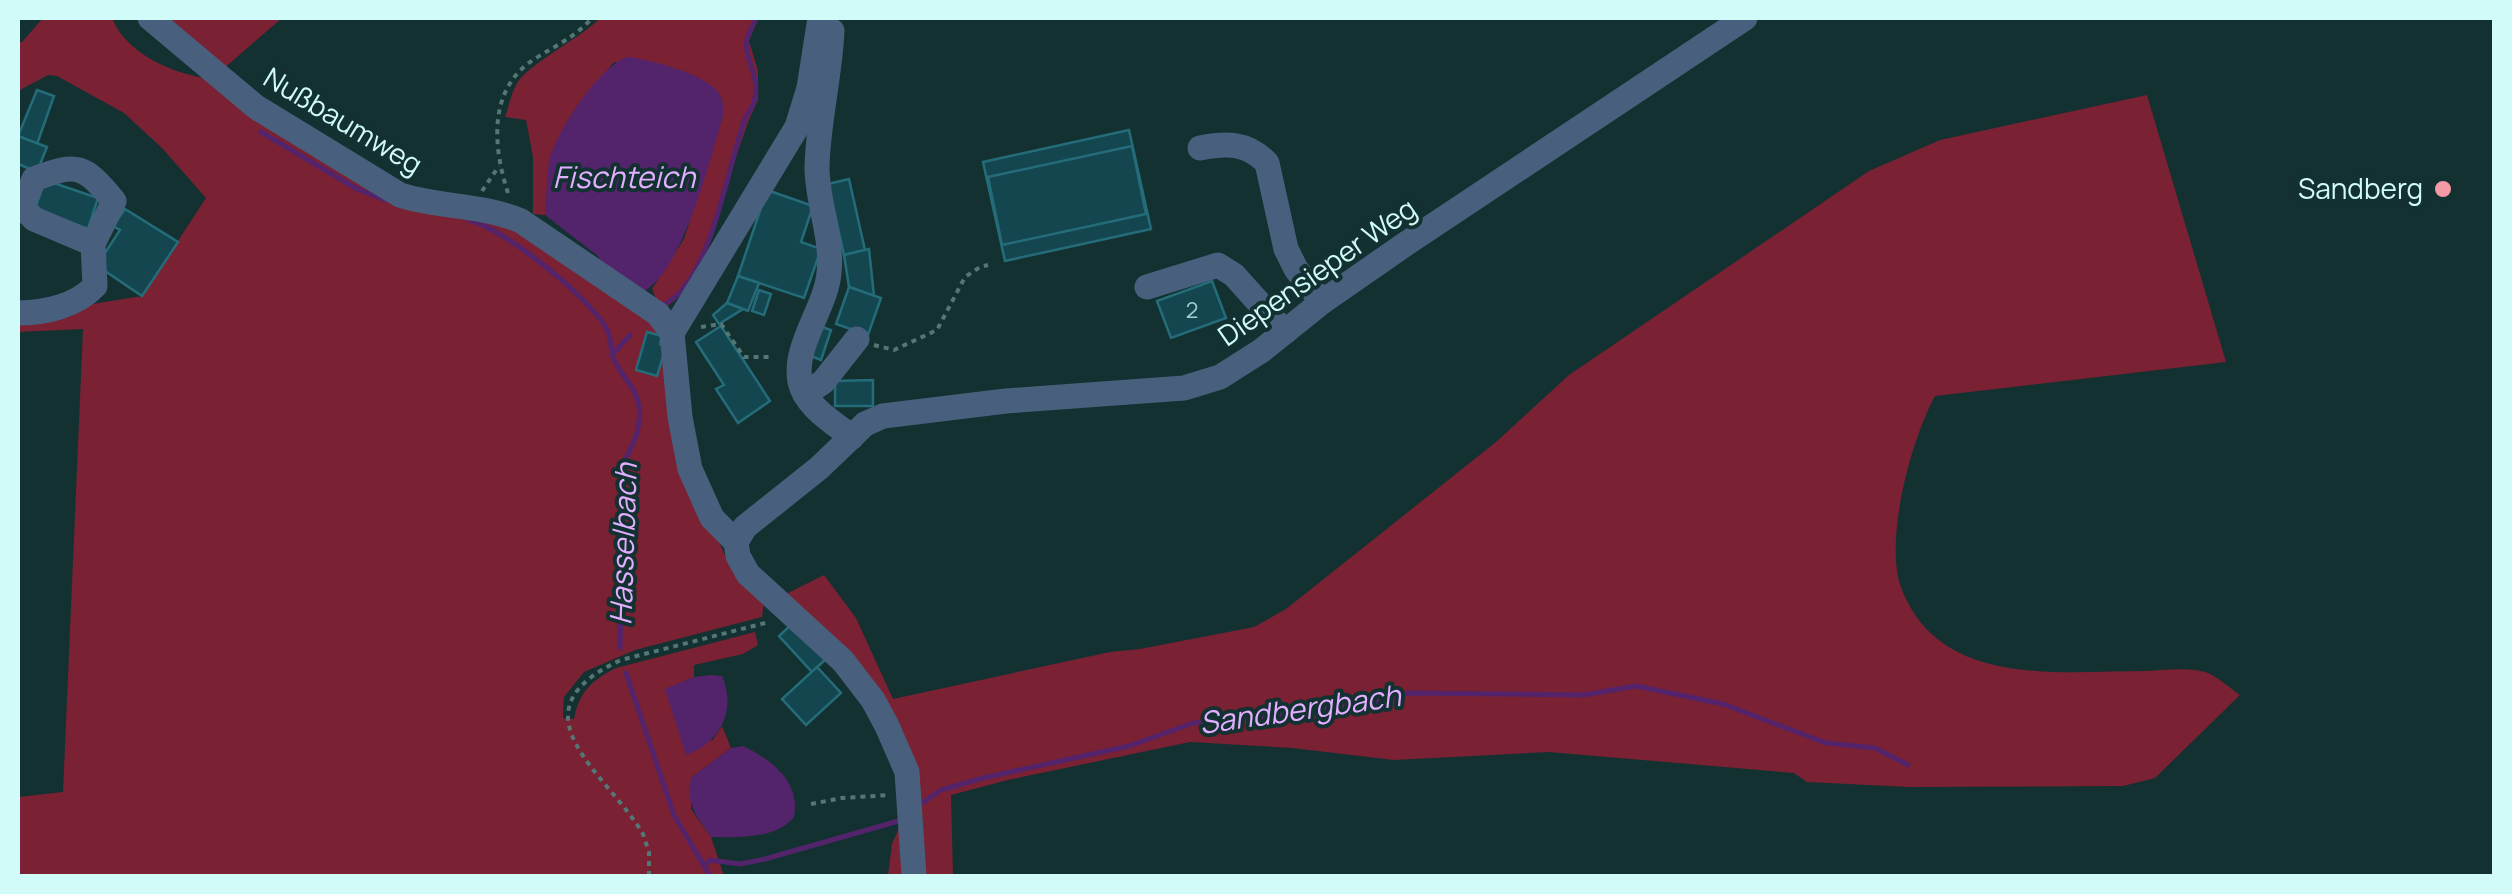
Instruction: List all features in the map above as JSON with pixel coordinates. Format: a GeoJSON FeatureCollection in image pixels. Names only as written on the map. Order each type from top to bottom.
{"type":"FeatureCollection","features":[{"type":"Feature","properties":{"kind":"street","name":"Nußbaumweg"},"geometry":{"type":"LineString","coordinates":[[150,18],[256,108],[388,189],[418,200],[501,212],[521,221],[658,314],[672,333]]}},
{"type":"Feature","properties":{"kind":"street"},"geometry":{"type":"LineString","coordinates":[[820,18],[809,88],[797,127],[672,333],[680,418],[690,469],[712,518],[736,542],[738,556],[748,574],[787,613],[823,641],[873,700],[902,755],[910,796],[914,876]]}},
{"type":"Feature","properties":{"kind":"street"},"geometry":{"type":"LineString","coordinates":[[833,18],[818,162],[830,262],[822,304],[806,334],[800,380],[815,407],[852,437]]}},
{"type":"Feature","properties":{"kind":"street","name":"Diepensieper Weg"},"geometry":{"type":"LineString","coordinates":[[736,542],[745,527],[874,419],[897,412],[1006,400],[1184,388],[1230,372],[1322,302],[1745,18]]}},
{"type":"Feature","properties":{"kind":"street"},"geometry":{"type":"LineString","coordinates":[[1200,148],[1233,144],[1258,154],[1267,163],[1286,248],[1296,270],[1322,302]]}},
{"type":"Feature","properties":{"kind":"street"},"geometry":{"type":"LineString","coordinates":[[18,314],[51,310],[86,295],[95,286],[93,244]]}},
{"type":"Feature","properties":{"kind":"street"},"geometry":{"type":"LineString","coordinates":[[1147,287],[1218,265],[1234,275],[1285,332]]}},
{"type":"Feature","properties":{"kind":"street"},"geometry":{"type":"LineString","coordinates":[[805,394],[823,382],[856,339]]}},
{"type":"Feature","properties":{"kind":"path"},"geometry":{"type":"LineString","coordinates":[[521,221],[500,166],[496,130],[510,83],[536,58],[578,33],[592,18]]}},
{"type":"Feature","properties":{"kind":"path"},"geometry":{"type":"LineString","coordinates":[[472,207],[500,166]]}},
{"type":"Feature","properties":{"kind":"path"},"geometry":{"type":"LineString","coordinates":[[856,339],[894,350],[927,337],[942,326],[965,277],[980,266],[988,266]]}},
{"type":"Feature","properties":{"kind":"path"},"geometry":{"type":"LineString","coordinates":[[720,325],[744,358],[771,357]]}},
{"type":"Feature","properties":{"kind":"path"},"geometry":{"type":"LineString","coordinates":[[649,876],[649,852],[643,834],[572,742],[568,719],[575,695],[600,670],[620,660],[766,624],[787,613]]}},
{"type":"Feature","properties":{"kind":"path"},"geometry":{"type":"LineString","coordinates":[[810,804],[842,798],[910,796]]}},
{"type":"Feature","properties":{"kind":"shaded area"},"geometry":{"type":"Polygon","coordinates":[[[43,18],[112,18],[140,52],[167,67],[210,79],[386,194],[512,223],[656,326],[710,521],[730,567],[764,602],[762,617],[635,650],[584,672],[564,697],[563,718],[574,719],[588,688],[616,668],[755,632],[758,645],[743,654],[694,665],[694,677],[665,690],[712,741],[722,726],[731,748],[691,778],[691,809],[711,837],[724,876],[18,876],[18,797],[63,792],[83,329],[18,332],[18,316],[142,296],[206,198],[162,148],[124,113],[57,76],[48,75],[18,91],[18,42],[43,18]]]}},
{"type":"Feature","properties":{"kind":"shaded area"},"geometry":{"type":"Polygon","coordinates":[[[179,18],[282,18],[222,70],[165,22],[179,18]]]}},
{"type":"Feature","properties":{"kind":"shaded area"},"geometry":{"type":"Polygon","coordinates":[[[600,18],[758,18],[749,41],[758,71],[758,100],[697,272],[661,311],[652,289],[684,239],[723,116],[722,99],[713,87],[614,62],[573,113],[550,158],[545,215],[533,214],[533,157],[526,120],[505,117],[522,77],[600,18]]]}},
{"type":"Feature","properties":{"kind":"shaded area"},"geometry":{"type":"Polygon","coordinates":[[[2147,95],[2226,362],[1935,396],[1909,463],[1896,544],[1901,587],[1919,620],[1943,643],[1972,658],[2041,671],[2194,670],[2212,675],[2240,695],[2155,778],[2123,786],[1910,787],[1807,782],[1794,773],[1549,752],[1394,760],[1190,742],[951,795],[953,876],[888,876],[892,844],[914,794],[889,720],[778,598],[824,575],[856,618],[893,699],[1110,652],[1254,627],[1286,609],[1496,442],[1569,375],[1869,171],[1940,140],[2147,95]]]}},
{"type":"Feature","properties":{"kind":"water","name":"Fischteich"},"geometry":{"type":"Polygon","coordinates":[[[627,57],[662,64],[701,79],[718,92],[723,107],[702,186],[681,241],[655,283],[640,293],[607,271],[598,256],[545,215],[550,158],[562,131],[592,86],[627,57]]]}},
{"type":"Feature","properties":{"kind":"water"},"geometry":{"type":"Polygon","coordinates":[[[722,676],[726,713],[716,734],[686,755],[665,689],[694,677],[722,676]]]}},
{"type":"Feature","properties":{"kind":"water"},"geometry":{"type":"Polygon","coordinates":[[[743,746],[774,765],[789,783],[794,817],[767,833],[711,837],[691,803],[691,778],[731,748],[743,746]]]}},
{"type":"Feature","properties":{"kind":"building"},"geometry":{"type":"Polygon","coordinates":[[[37,90],[54,96],[37,144],[18,136],[37,90]]]}},
{"type":"Feature","properties":{"kind":"building"},"geometry":{"type":"Polygon","coordinates":[[[1129,130],[1151,229],[1005,261],[983,162],[1129,130]]]}},
{"type":"Feature","properties":{"kind":"building"},"geometry":{"type":"Polygon","coordinates":[[[18,136],[47,147],[37,172],[18,164],[18,136]]]}},
{"type":"Feature","properties":{"kind":"building"},"geometry":{"type":"Polygon","coordinates":[[[1132,146],[1146,214],[1002,245],[988,177],[1132,146]]]}},
{"type":"Feature","properties":{"kind":"building"},"geometry":{"type":"Polygon","coordinates":[[[849,179],[865,250],[844,255],[828,184],[849,179]]]}},
{"type":"Feature","properties":{"kind":"building"},"geometry":{"type":"Polygon","coordinates":[[[45,180],[98,198],[88,229],[35,209],[45,180]]]}},
{"type":"Feature","properties":{"kind":"building"},"geometry":{"type":"Polygon","coordinates":[[[767,190],[813,206],[801,242],[821,249],[804,298],[738,276],[767,190]]]}},
{"type":"Feature","properties":{"kind":"building"},"geometry":{"type":"Polygon","coordinates":[[[125,209],[178,242],[142,296],[105,271],[103,256],[120,230],[113,226],[125,209]]]}},
{"type":"Feature","properties":{"kind":"building"},"geometry":{"type":"Polygon","coordinates":[[[869,249],[874,296],[849,287],[844,255],[869,249]]]}},
{"type":"Feature","properties":{"kind":"building"},"geometry":{"type":"Polygon","coordinates":[[[738,276],[759,283],[748,311],[727,303],[738,276]]]}},
{"type":"Feature","properties":{"kind":"building"},"geometry":{"type":"Polygon","coordinates":[[[1212,281],[1226,318],[1171,338],[1157,301],[1212,281]]]}},
{"type":"Feature","properties":{"kind":"building"},"geometry":{"type":"Polygon","coordinates":[[[849,287],[881,298],[868,335],[836,324],[849,287]]]}},
{"type":"Feature","properties":{"kind":"building"},"geometry":{"type":"Polygon","coordinates":[[[759,290],[771,294],[764,315],[752,311],[759,290]]]}},
{"type":"Feature","properties":{"kind":"building"},"geometry":{"type":"Polygon","coordinates":[[[727,303],[743,309],[719,324],[713,315],[727,303]]]}},
{"type":"Feature","properties":{"kind":"building"},"geometry":{"type":"Polygon","coordinates":[[[721,326],[770,401],[738,423],[716,389],[724,385],[696,342],[721,326]]]}},
{"type":"Feature","properties":{"kind":"building"},"geometry":{"type":"Polygon","coordinates":[[[822,327],[831,330],[821,360],[811,356],[822,327]]]}},
{"type":"Feature","properties":{"kind":"building"},"geometry":{"type":"Polygon","coordinates":[[[647,332],[662,336],[660,344],[666,346],[657,376],[636,370],[647,332]]]}},
{"type":"Feature","properties":{"kind":"building"},"geometry":{"type":"Polygon","coordinates":[[[873,380],[873,406],[835,406],[835,381],[873,380]]]}},
{"type":"Feature","properties":{"kind":"building"},"geometry":{"type":"Polygon","coordinates":[[[793,623],[825,660],[812,672],[779,636],[793,623]]]}},
{"type":"Feature","properties":{"kind":"building"},"geometry":{"type":"Polygon","coordinates":[[[817,667],[841,693],[806,725],[782,699],[817,667]]]}},
{"type":"Feature","properties":{"kind":"waterway","name":"Hasselbach"},"geometry":{"type":"LineString","coordinates":[[663,305],[680,293],[694,273],[715,222],[738,140],[755,98],[746,46],[756,18]]}},
{"type":"Feature","properties":{"kind":"waterway"},"geometry":{"type":"LineString","coordinates":[[261,132],[357,189],[385,200]]}},
{"type":"Feature","properties":{"kind":"waterway"},"geometry":{"type":"LineString","coordinates":[[469,220],[503,236],[567,285],[599,318],[609,335],[612,355]]}},
{"type":"Feature","properties":{"kind":"waterway","name":"Hasselbach"},"geometry":{"type":"LineString","coordinates":[[620,648],[624,461],[636,436],[639,409],[634,391],[612,355],[630,335]]}},
{"type":"Feature","properties":{"kind":"waterway","name":"Hasselbach"},"geometry":{"type":"LineString","coordinates":[[626,673],[674,815],[710,876]]}},
{"type":"Feature","properties":{"kind":"waterway","name":"Sandbergbach"},"geometry":{"type":"LineString","coordinates":[[918,806],[941,790],[1129,746],[1193,723],[1365,706],[1408,693],[1584,695],[1636,686],[1723,704],[1826,743],[1875,748],[1908,765]]}},
{"type":"Feature","properties":{"kind":"waterway","name":"Sandbergbach"},"geometry":{"type":"LineString","coordinates":[[705,865],[710,860],[740,864],[765,859],[902,820]]}},
{"type":"Feature","properties":{"kind":"place","name":"Sandberg"},"geometry":{"type":"Point","coordinates":[2443,189]}}]}
